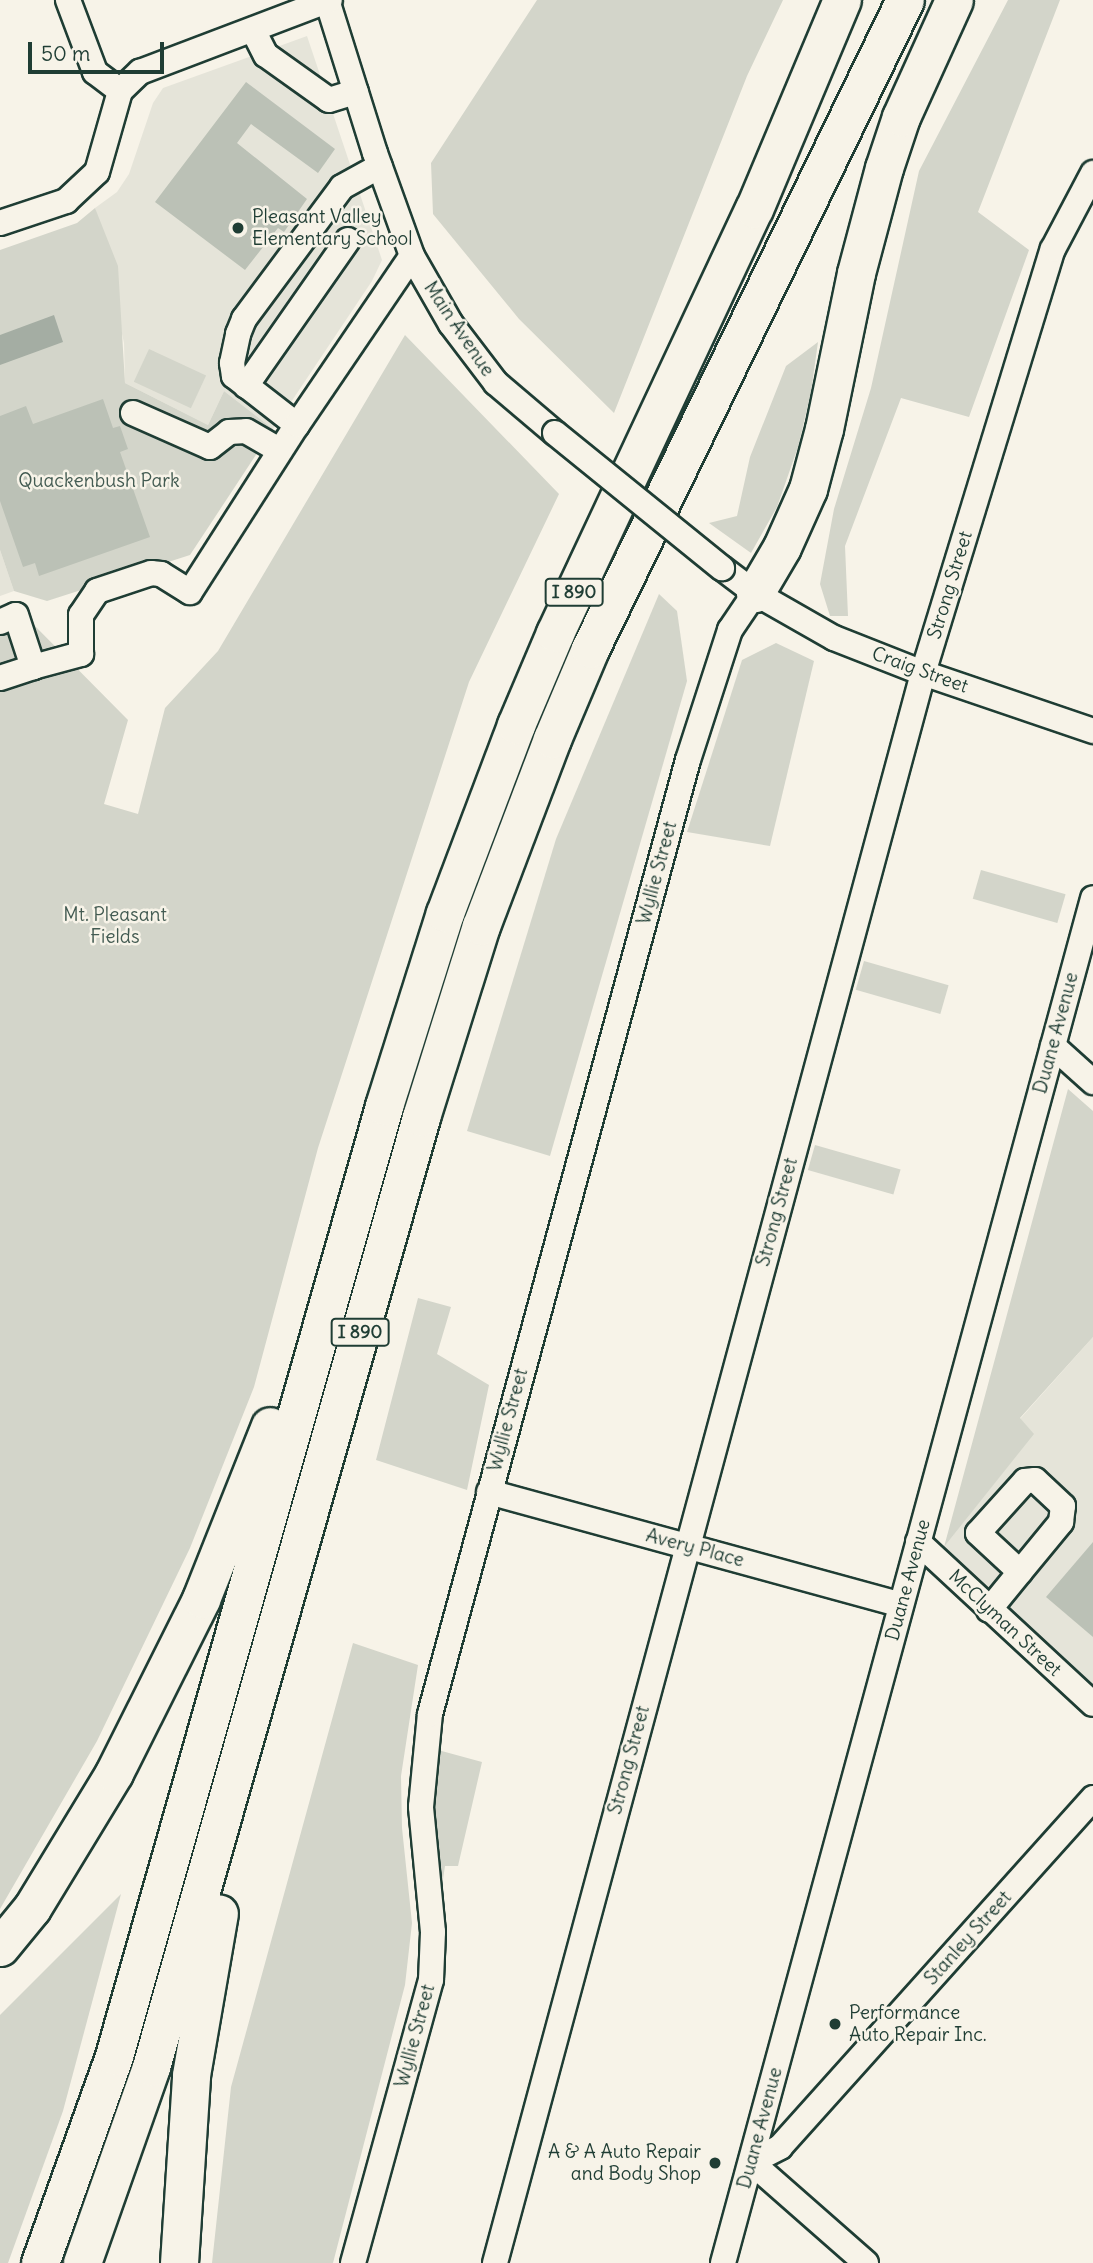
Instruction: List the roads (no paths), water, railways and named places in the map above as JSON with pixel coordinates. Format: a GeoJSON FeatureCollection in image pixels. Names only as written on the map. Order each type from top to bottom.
{"type":"FeatureCollection","features":[{"type":"Feature","properties":{"kind":"highway","name":"I 890"},"geometry":{"type":"LineString","coordinates":[[40,2263],[114,2056],[412,1011],[516,725],[555,633],[754,209],[842,0]]}},
{"type":"Feature","properties":{"kind":"highway","name":"I 890"},"geometry":{"type":"LineString","coordinates":[[82,2263],[151,2067],[449,1023],[516,832],[556,728],[617,591],[905,0]]}},
{"type":"Feature","properties":{"kind":"highway"},"geometry":{"type":"LineString","coordinates":[[796,226],[935,0]]}},
{"type":"Feature","properties":{"kind":"highway"},"geometry":{"type":"LineString","coordinates":[[755,593],[782,547],[808,489],[824,429],[856,273],[884,168],[901,117],[954,0]]}},
{"type":"Feature","properties":{"kind":"highway"},"geometry":{"type":"LineString","coordinates":[[0,1947],[32,1908],[114,1773],[201,1599],[254,1471],[297,1346],[356,1203]]}},
{"type":"Feature","properties":{"kind":"highway"},"geometry":{"type":"LineString","coordinates":[[179,2263],[191,2075],[204,1988],[306,1523]]}},
{"type":"Feature","properties":{"kind":"street"},"geometry":{"type":"LineString","coordinates":[[68,0],[95,72],[120,90]]}},
{"type":"Feature","properties":{"kind":"street"},"geometry":{"type":"LineString","coordinates":[[0,223],[66,201],[97,172],[120,90],[140,72],[328,1]]}},
{"type":"Feature","properties":{"kind":"street","name":"Main Avenue"},"geometry":{"type":"LineString","coordinates":[[328,1],[380,166],[412,256],[451,324],[496,383],[755,593]]}},
{"type":"Feature","properties":{"kind":"street"},"geometry":{"type":"LineString","coordinates":[[253,30],[266,55],[329,100],[356,92]]}},
{"type":"Feature","properties":{"kind":"street"},"geometry":{"type":"LineString","coordinates":[[297,425],[234,376],[232,370],[238,334],[244,319],[342,187],[380,166]]}},
{"type":"Feature","properties":{"kind":"street","name":"Strong Street"},"geometry":{"type":"LineString","coordinates":[[495,2263],[923,673],[1053,249],[1093,173]]}},
{"type":"Feature","properties":{"kind":"street"},"geometry":{"type":"LineString","coordinates":[[246,386],[348,240]]}},
{"type":"Feature","properties":{"kind":"street"},"geometry":{"type":"LineString","coordinates":[[0,678],[81,654],[81,615],[97,591],[151,573],[161,574],[190,592],[297,425],[412,256]]}},
{"type":"Feature","properties":{"kind":"street"},"geometry":{"type":"LineString","coordinates":[[133,413],[210,447],[229,432],[246,431],[280,451]]}},
{"type":"Feature","properties":{"kind":"street","name":"Craig Street"},"geometry":{"type":"LineString","coordinates":[[755,593],[834,638],[923,673],[1093,731]]}},
{"type":"Feature","properties":{"kind":"street","name":"Wyllie Street"},"geometry":{"type":"LineString","coordinates":[[353,2263],[431,1980],[433,1932],[421,1807],[430,1714],[688,760],[730,630],[755,593]]}},
{"type":"Feature","properties":{"kind":"street"},"geometry":{"type":"LineString","coordinates":[[0,622],[16,615],[33,667]]}},
{"type":"Feature","properties":{"kind":"street","name":"Duane Avenue"},"geometry":{"type":"LineString","coordinates":[[723,2263],[1093,898]]}},
{"type":"Feature","properties":{"kind":"street"},"geometry":{"type":"LineString","coordinates":[[1053,1046],[1093,1082]]}},
{"type":"Feature","properties":{"kind":"street","name":"Avery Place"},"geometry":{"type":"LineString","coordinates":[[489,1492],[901,1605]]}},
{"type":"Feature","properties":{"kind":"street","name":"McClyman Street"},"geometry":{"type":"LineString","coordinates":[[918,1542],[1093,1704]]}},
{"type":"Feature","properties":{"kind":"street"},"geometry":{"type":"LineString","coordinates":[[989,1610],[1020,1572]]}},
{"type":"Feature","properties":{"kind":"street","name":"Stanley Street"},"geometry":{"type":"LineString","coordinates":[[751,2162],[780,2147],[1093,1798]]}},
{"type":"Feature","properties":{"kind":"street"},"geometry":{"type":"LineString","coordinates":[[751,2162],[866,2263]]}},
{"type":"Feature","properties":{"kind":"place","name":"Pleasant Valley Elementary School"},"geometry":{"type":"Point","coordinates":[238,228]}},
{"type":"Feature","properties":{"kind":"place","name":"Performance Auto Repair Inc."},"geometry":{"type":"Point","coordinates":[835,2024]}},
{"type":"Feature","properties":{"kind":"place","name":"A & A Auto Repair and Body Shop"},"geometry":{"type":"Point","coordinates":[715,2163]}},
{"type":"Feature","properties":{"kind":"park label","name":"Quackenbush Park"},"geometry":{"type":"Point","coordinates":[99,481]}},
{"type":"Feature","properties":{"kind":"park label","name":"Mt. Pleasant Fields"},"geometry":{"type":"Point","coordinates":[115,926]}}]}
